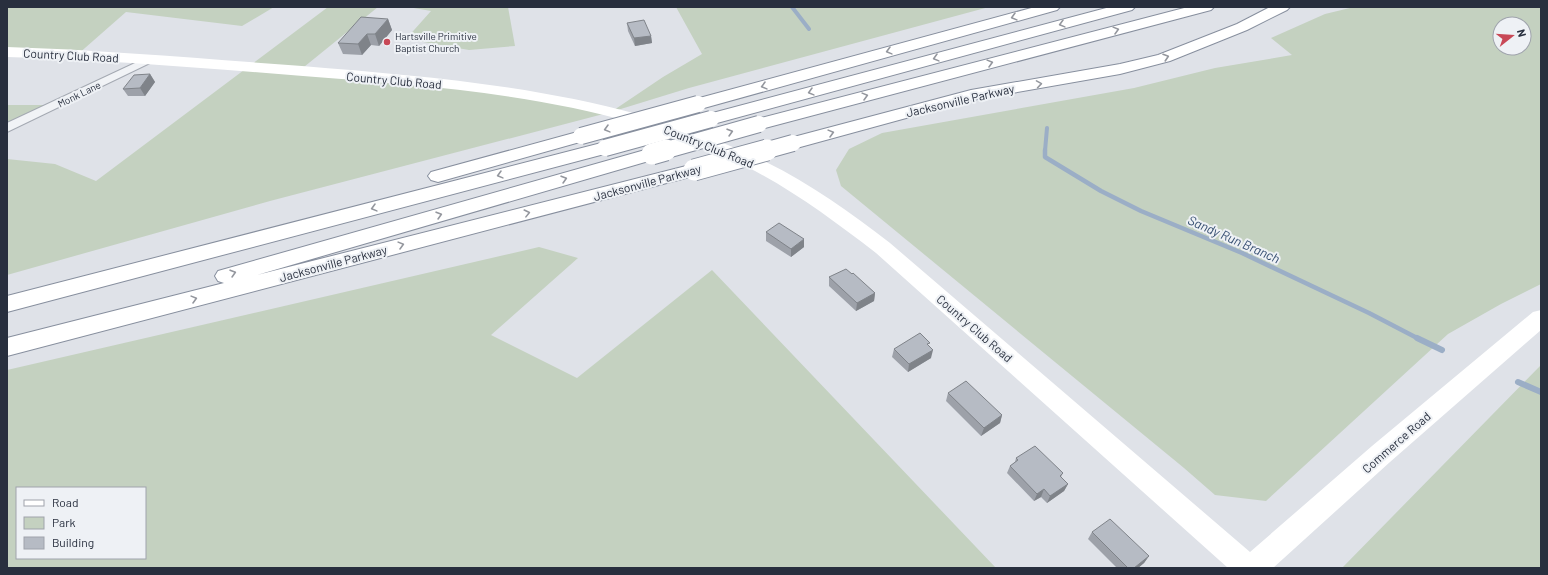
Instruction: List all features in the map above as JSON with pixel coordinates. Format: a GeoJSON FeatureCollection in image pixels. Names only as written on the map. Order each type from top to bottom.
{"type":"FeatureCollection","features":[{"type":"Feature","properties":{"kind":"highway"},"geometry":{"type":"LineString","coordinates":[[7,297],[581,136],[1052,7]]}},
{"type":"Feature","properties":{"kind":"highway"},"geometry":{"type":"LineString","coordinates":[[7,304],[711,120],[1127,7]]}},
{"type":"Feature","properties":{"kind":"highway"},"geometry":{"type":"LineString","coordinates":[[7,338],[759,124],[1206,7]]}},
{"type":"Feature","properties":{"kind":"highway","name":"Jacksonville Parkway"},"geometry":{"type":"LineString","coordinates":[[7,347],[694,170],[971,95],[1120,69],[1164,58],[1228,33],[1282,7]]}},
{"type":"Feature","properties":{"kind":"main road","name":"Country Club Road"},"geometry":{"type":"LineString","coordinates":[[7,52],[150,59],[457,86],[537,96],[605,110],[682,133],[760,166],[830,207],[904,265],[1248,568]]}},
{"type":"Feature","properties":{"kind":"main road","name":"Commerce Road"},"geometry":{"type":"LineString","coordinates":[[1253,568],[1381,454],[1541,318]]}},
{"type":"Feature","properties":{"kind":"street","name":"Monk Lane"},"geometry":{"type":"LineString","coordinates":[[7,128],[150,59]]}},
{"type":"Feature","properties":{"kind":"green space"},"geometry":{"type":"Polygon","coordinates":[[[7,7],[274,7],[242,26],[126,12],[77,55],[7,52],[7,7]]]}},
{"type":"Feature","properties":{"kind":"green space"},"geometry":{"type":"Polygon","coordinates":[[[328,7],[378,7],[299,71],[457,86],[611,112],[270,201],[7,275],[7,159],[55,164],[96,181],[328,7]]]}},
{"type":"Feature","properties":{"kind":"green space"},"geometry":{"type":"Polygon","coordinates":[[[408,7],[508,7],[515,46],[469,50],[406,39],[431,11],[408,7]]]}},
{"type":"Feature","properties":{"kind":"green space"},"geometry":{"type":"Polygon","coordinates":[[[676,7],[989,7],[689,88],[611,112],[663,77],[702,54],[676,7]]]}},
{"type":"Feature","properties":{"kind":"green space"},"geometry":{"type":"Polygon","coordinates":[[[1354,7],[1541,7],[1541,284],[1501,304],[1448,334],[1266,501],[1215,495],[841,186],[836,170],[849,149],[882,133],[1134,88],[1215,68],[1292,55],[1271,38],[1325,14],[1354,7]]]}},
{"type":"Feature","properties":{"kind":"green space"},"geometry":{"type":"Polygon","coordinates":[[[7,105],[54,105],[7,128],[7,105]]]}},
{"type":"Feature","properties":{"kind":"green space"},"geometry":{"type":"Polygon","coordinates":[[[539,247],[578,258],[491,335],[577,378],[712,270],[996,568],[7,568],[7,370],[539,247]]]}},
{"type":"Feature","properties":{"kind":"green space"},"geometry":{"type":"Polygon","coordinates":[[[1541,365],[1541,568],[1342,568],[1541,365]]]}},
{"type":"Feature","properties":{"kind":"building"},"geometry":{"type":"Polygon","coordinates":[[[361,17],[388,19],[375,34],[367,34],[358,44],[338,43],[361,17]]]}},
{"type":"Feature","properties":{"kind":"building"},"geometry":{"type":"Polygon","coordinates":[[[644,20],[651,36],[634,38],[627,23],[644,20]]]}},
{"type":"Feature","properties":{"kind":"building"},"geometry":{"type":"Polygon","coordinates":[[[150,74],[140,88],[123,89],[134,75],[150,74]]]}},
{"type":"Feature","properties":{"kind":"building"},"geometry":{"type":"Polygon","coordinates":[[[779,223],[804,239],[791,249],[766,232],[779,223]]]}},
{"type":"Feature","properties":{"kind":"building"},"geometry":{"type":"Polygon","coordinates":[[[846,269],[852,274],[853,273],[875,293],[857,303],[829,277],[846,269]]]}},
{"type":"Feature","properties":{"kind":"building"},"geometry":{"type":"Polygon","coordinates":[[[920,333],[930,343],[927,344],[933,350],[909,364],[894,349],[920,333]]]}},
{"type":"Feature","properties":{"kind":"building"},"geometry":{"type":"Polygon","coordinates":[[[966,381],[1002,415],[984,428],[948,393],[966,381]]]}},
{"type":"Feature","properties":{"kind":"building"},"geometry":{"type":"Polygon","coordinates":[[[1035,446],[1063,473],[1060,476],[1068,484],[1050,496],[1044,489],[1037,494],[1010,466],[1018,460],[1016,458],[1035,446]]]}},
{"type":"Feature","properties":{"kind":"building"},"geometry":{"type":"Polygon","coordinates":[[[1110,519],[1149,556],[1134,568],[1128,568],[1092,532],[1110,519]]]}},
{"type":"Feature","properties":{"kind":"waterway","name":"Sandy Run Branch"},"geometry":{"type":"LineString","coordinates":[[792,7],[809,29]]}},
{"type":"Feature","properties":{"kind":"waterway","name":"Sandy Run Branch"},"geometry":{"type":"LineString","coordinates":[[1045,151],[1047,128]]}},
{"type":"Feature","properties":{"kind":"waterway","name":"Sandy Run Branch"},"geometry":{"type":"LineString","coordinates":[[1045,151],[1045,157],[1101,191],[1141,211],[1242,253],[1369,313],[1418,338]]}},
{"type":"Feature","properties":{"kind":"waterway","name":"Sandy Run Branch"},"geometry":{"type":"LineString","coordinates":[[1418,338],[1442,350]]}},
{"type":"Feature","properties":{"kind":"waterway","name":"Sandy Run Branch"},"geometry":{"type":"LineString","coordinates":[[1518,382],[1541,392]]}},
{"type":"Feature","properties":{"kind":"place","name":"Hartsville Primitive Baptist Church"},"geometry":{"type":"Point","coordinates":[387,42]}}]}
